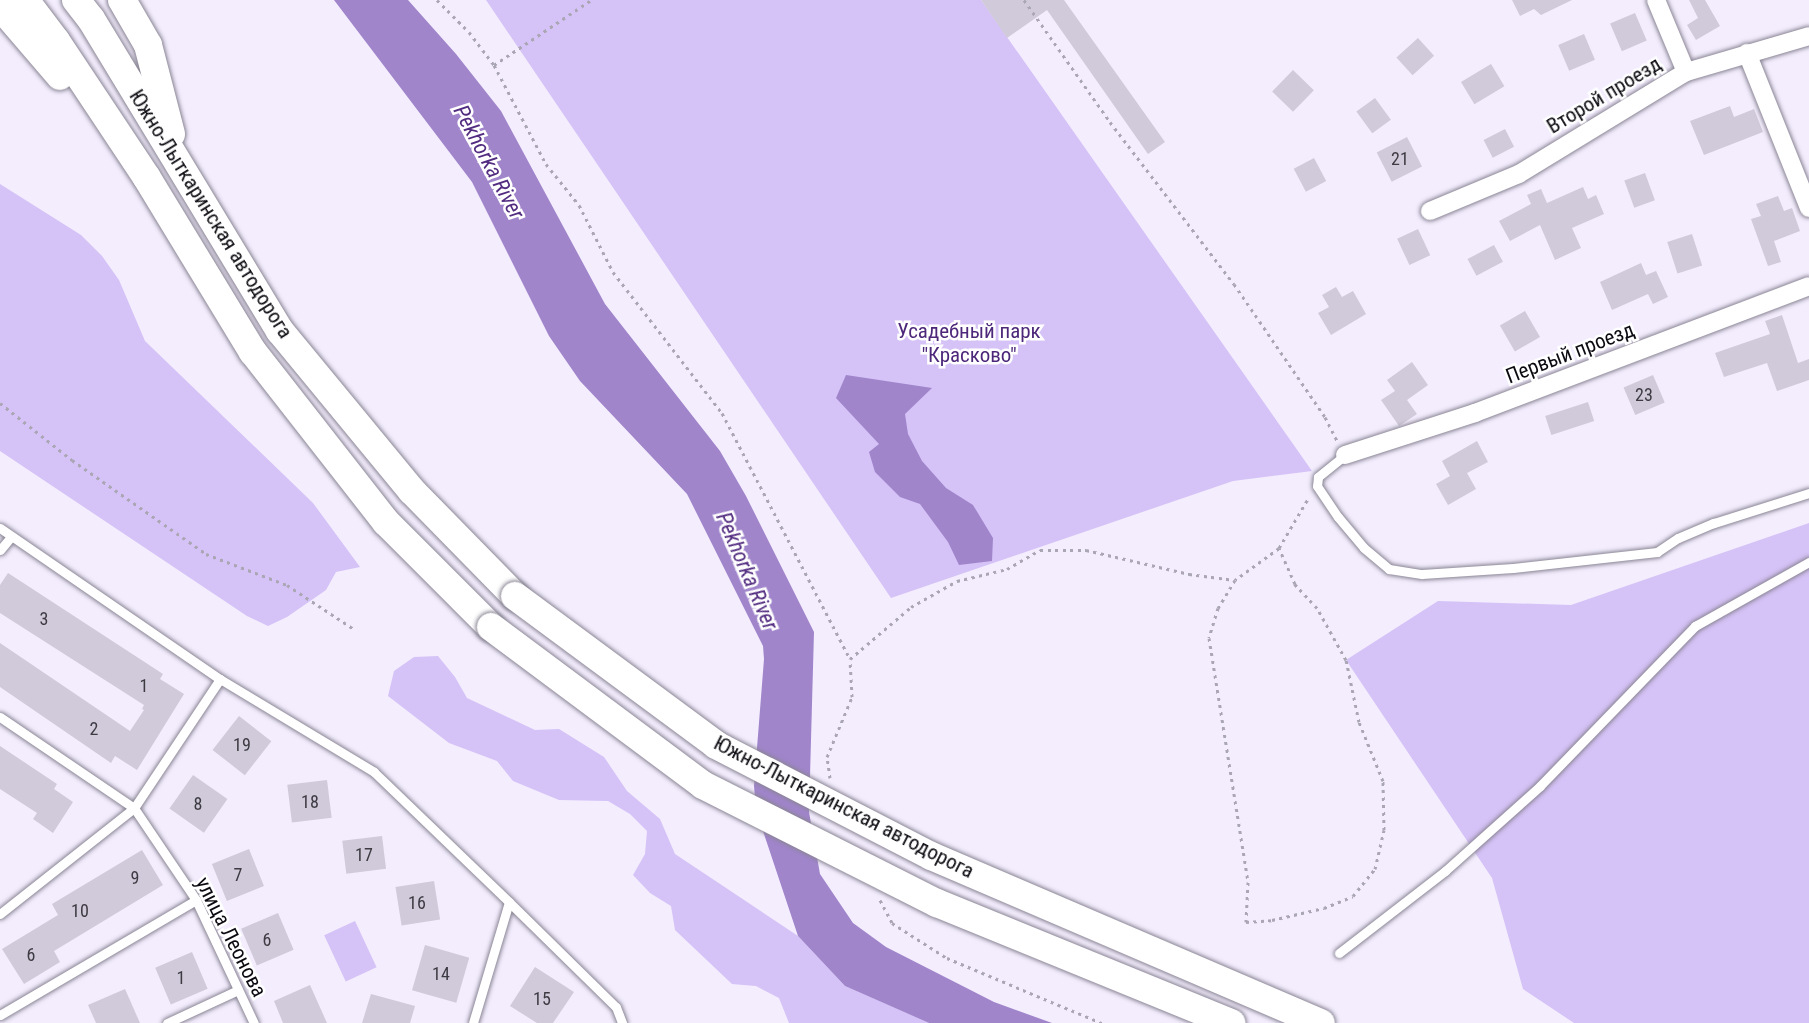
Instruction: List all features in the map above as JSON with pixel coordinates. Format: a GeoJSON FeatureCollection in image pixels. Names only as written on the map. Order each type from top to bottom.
{"type":"FeatureCollection","features":[{"type":"Feature","properties":{"kind":"main road","name":"Южно-Лыткаринская автодорога"},"geometry":{"type":"LineString","coordinates":[[25,0],[56,41],[147,178],[253,352],[386,522],[490,627],[703,785],[937,903],[1231,1023]]}},
{"type":"Feature","properties":{"kind":"main road","name":"Южно-Лыткаринская автодорога"},"geometry":{"type":"LineString","coordinates":[[76,0],[178,162],[280,331],[412,491],[515,596],[716,745],[931,856],[1321,1023]]}},
{"type":"Feature","properties":{"kind":"main road"},"geometry":{"type":"LineString","coordinates":[[122,0],[148,45],[178,162]]}},
{"type":"Feature","properties":{"kind":"main road"},"geometry":{"type":"LineString","coordinates":[[0,6],[147,178]]}},
{"type":"Feature","properties":{"kind":"street"},"geometry":{"type":"LineString","coordinates":[[1656,0],[1686,72]]}},
{"type":"Feature","properties":{"kind":"street","name":"Второй проезд"},"geometry":{"type":"LineString","coordinates":[[1430,211],[1519,174],[1686,72],[1809,36]]}},
{"type":"Feature","properties":{"kind":"street"},"geometry":{"type":"LineString","coordinates":[[1747,53],[1809,208]]}},
{"type":"Feature","properties":{"kind":"street","name":"Первый проезд"},"geometry":{"type":"LineString","coordinates":[[1345,455],[1475,413],[1809,286]]}},
{"type":"Feature","properties":{"kind":"lane"},"geometry":{"type":"LineString","coordinates":[[1345,455],[1318,477],[1317,486],[1344,525],[1364,548],[1389,568],[1422,573],[1513,568],[1657,552],[1678,537],[1714,523],[1809,494]]}},
{"type":"Feature","properties":{"kind":"lane"},"geometry":{"type":"LineString","coordinates":[[0,528],[220,679],[374,772],[616,1007],[622,1023]]}},
{"type":"Feature","properties":{"kind":"lane"},"geometry":{"type":"LineString","coordinates":[[0,550],[11,537]]}},
{"type":"Feature","properties":{"kind":"lane"},"geometry":{"type":"LineString","coordinates":[[1339,953],[1445,871],[1540,786],[1695,626],[1809,562]]}},
{"type":"Feature","properties":{"kind":"lane"},"geometry":{"type":"LineString","coordinates":[[0,914],[134,808],[220,679]]}},
{"type":"Feature","properties":{"kind":"lane"},"geometry":{"type":"LineString","coordinates":[[0,717],[134,808]]}},
{"type":"Feature","properties":{"kind":"lane","name":"улица Леонова"},"geometry":{"type":"LineString","coordinates":[[134,808],[196,900],[254,1023]]}},
{"type":"Feature","properties":{"kind":"lane"},"geometry":{"type":"LineString","coordinates":[[0,1015],[196,900]]}},
{"type":"Feature","properties":{"kind":"lane"},"geometry":{"type":"LineString","coordinates":[[473,1023],[509,902]]}},
{"type":"Feature","properties":{"kind":"lane"},"geometry":{"type":"LineString","coordinates":[[167,1023],[238,990]]}},
{"type":"Feature","properties":{"kind":"path"},"geometry":{"type":"LineString","coordinates":[[437,0],[469,33],[494,65],[546,164],[579,205],[613,272],[722,412],[850,659],[912,607],[957,581],[1007,569],[1040,550],[1086,550],[1189,574],[1234,580]]}},
{"type":"Feature","properties":{"kind":"path"},"geometry":{"type":"LineString","coordinates":[[494,65],[591,0]]}},
{"type":"Feature","properties":{"kind":"path"},"geometry":{"type":"LineString","coordinates":[[1024,0],[1110,122],[1234,284],[1325,417],[1345,455]]}},
{"type":"Feature","properties":{"kind":"path"},"geometry":{"type":"LineString","coordinates":[[0,403],[72,460],[206,554],[287,585],[354,629]]}},
{"type":"Feature","properties":{"kind":"path"},"geometry":{"type":"LineString","coordinates":[[1279,548],[1295,584],[1317,608],[1346,660],[1359,722],[1383,781],[1384,830],[1375,869],[1353,896],[1324,908],[1272,920],[1246,922],[1248,882],[1209,638],[1218,608],[1234,580],[1279,548],[1317,486]]}},
{"type":"Feature","properties":{"kind":"green space","name":"Усадебный парк \"Красково\""},"geometry":{"type":"Polygon","coordinates":[[[486,0],[981,0],[1312,471],[1233,481],[891,598],[486,0]]]}},
{"type":"Feature","properties":{"kind":"green space"},"geometry":{"type":"Polygon","coordinates":[[[0,184],[81,235],[102,256],[119,280],[145,341],[313,503],[360,567],[336,572],[326,590],[287,617],[268,626],[247,616],[0,451],[0,184]]]}},
{"type":"Feature","properties":{"kind":"green space"},"geometry":{"type":"Polygon","coordinates":[[[1809,523],[1809,1023],[1574,1023],[1523,989],[1492,878],[1346,660],[1438,601],[1571,605],[1809,523]]]}},
{"type":"Feature","properties":{"kind":"green space"},"geometry":{"type":"Polygon","coordinates":[[[438,656],[455,677],[467,698],[535,730],[559,729],[604,757],[627,791],[660,819],[675,854],[798,936],[845,986],[929,1023],[789,1023],[779,998],[756,986],[732,984],[675,930],[671,906],[650,893],[633,875],[645,854],[647,831],[630,814],[608,801],[559,800],[513,781],[497,761],[449,743],[388,696],[394,671],[414,657],[438,656]]]}},
{"type":"Feature","properties":{"kind":"green space"},"geometry":{"type":"Polygon","coordinates":[[[355,921],[377,967],[346,982],[324,935],[355,921]]]}},
{"type":"Feature","properties":{"kind":"water","name":"Pekhorka River"},"geometry":{"type":"Polygon","coordinates":[[[334,0],[408,0],[456,54],[501,111],[605,304],[720,451],[746,496],[814,632],[809,812],[820,874],[853,923],[886,947],[994,1002],[1052,1023],[929,1023],[845,986],[798,936],[756,810],[754,786],[764,659],[763,646],[687,494],[580,381],[549,336],[472,182],[334,0]]]}},
{"type":"Feature","properties":{"kind":"water"},"geometry":{"type":"Polygon","coordinates":[[[846,375],[932,388],[905,414],[908,434],[922,461],[946,488],[973,505],[993,538],[992,561],[959,565],[948,542],[920,504],[900,497],[875,472],[869,452],[879,444],[836,398],[846,375]]]}},
{"type":"Feature","properties":{"kind":"building"},"geometry":{"type":"Polygon","coordinates":[[[981,0],[1064,0],[1165,142],[1148,154],[1047,10],[1007,38],[981,0]]]}},
{"type":"Feature","properties":{"kind":"building"},"geometry":{"type":"Polygon","coordinates":[[[1512,0],[1572,0],[1541,15],[1534,9],[1520,16],[1512,0]]]}},
{"type":"Feature","properties":{"kind":"building"},"geometry":{"type":"Polygon","coordinates":[[[1689,0],[1705,0],[1720,26],[1696,40],[1687,25],[1698,18],[1689,0]]]}},
{"type":"Feature","properties":{"kind":"building"},"geometry":{"type":"Polygon","coordinates":[[[1635,13],[1647,41],[1622,51],[1610,24],[1635,13]]]}},
{"type":"Feature","properties":{"kind":"building"},"geometry":{"type":"Polygon","coordinates":[[[1584,34],[1595,60],[1569,71],[1558,45],[1584,34]]]}},
{"type":"Feature","properties":{"kind":"building"},"geometry":{"type":"Polygon","coordinates":[[[1418,38],[1434,56],[1413,75],[1396,57],[1418,38]]]}},
{"type":"Feature","properties":{"kind":"building"},"geometry":{"type":"Polygon","coordinates":[[[1491,64],[1504,86],[1474,104],[1461,82],[1491,64]]]}},
{"type":"Feature","properties":{"kind":"building"},"geometry":{"type":"Polygon","coordinates":[[[1293,70],[1314,90],[1293,112],[1272,92],[1293,70]]]}},
{"type":"Feature","properties":{"kind":"building"},"geometry":{"type":"Polygon","coordinates":[[[1375,98],[1391,120],[1372,133],[1356,112],[1375,98]]]}},
{"type":"Feature","properties":{"kind":"building"},"geometry":{"type":"Polygon","coordinates":[[[1730,106],[1734,117],[1754,109],[1763,132],[1704,155],[1690,121],[1730,106]]]}},
{"type":"Feature","properties":{"kind":"building"},"geometry":{"type":"Polygon","coordinates":[[[1505,129],[1514,147],[1493,158],[1484,140],[1505,129]]]}},
{"type":"Feature","properties":{"kind":"building"},"geometry":{"type":"Polygon","coordinates":[[[1407,137],[1422,166],[1392,182],[1377,152],[1407,137]]]}},
{"type":"Feature","properties":{"kind":"building"},"geometry":{"type":"Polygon","coordinates":[[[1314,158],[1326,181],[1306,192],[1294,169],[1314,158]]]}},
{"type":"Feature","properties":{"kind":"building"},"geometry":{"type":"Polygon","coordinates":[[[1645,173],[1655,200],[1634,208],[1624,181],[1645,173]]]}},
{"type":"Feature","properties":{"kind":"building"},"geometry":{"type":"Polygon","coordinates":[[[1583,187],[1588,199],[1596,195],[1604,214],[1572,228],[1581,248],[1555,260],[1540,225],[1510,241],[1499,221],[1531,204],[1527,195],[1541,189],[1547,203],[1583,187]]]}},
{"type":"Feature","properties":{"kind":"building"},"geometry":{"type":"Polygon","coordinates":[[[1778,196],[1784,211],[1792,208],[1800,231],[1774,241],[1781,262],[1768,266],[1751,219],[1761,216],[1756,204],[1778,196]]]}},
{"type":"Feature","properties":{"kind":"building"},"geometry":{"type":"Polygon","coordinates":[[[1418,229],[1430,255],[1409,265],[1397,239],[1418,229]]]}},
{"type":"Feature","properties":{"kind":"building"},"geometry":{"type":"Polygon","coordinates":[[[1692,234],[1702,265],[1677,273],[1667,242],[1692,234]]]}},
{"type":"Feature","properties":{"kind":"building"},"geometry":{"type":"Polygon","coordinates":[[[1494,245],[1503,262],[1476,276],[1468,259],[1494,245]]]}},
{"type":"Feature","properties":{"kind":"building"},"geometry":{"type":"Polygon","coordinates":[[[1641,263],[1646,275],[1656,271],[1668,297],[1653,304],[1648,294],[1612,310],[1600,282],[1641,263]]]}},
{"type":"Feature","properties":{"kind":"building"},"geometry":{"type":"Polygon","coordinates":[[[1336,287],[1342,297],[1353,291],[1366,314],[1331,335],[1318,313],[1329,307],[1322,295],[1336,287]]]}},
{"type":"Feature","properties":{"kind":"building"},"geometry":{"type":"Polygon","coordinates":[[[1525,311],[1540,337],[1515,351],[1500,326],[1525,311]]]}},
{"type":"Feature","properties":{"kind":"building"},"geometry":{"type":"Polygon","coordinates":[[[1782,315],[1798,363],[1809,359],[1809,380],[1777,391],[1767,363],[1724,377],[1715,353],[1770,334],[1765,321],[1782,315]]]}},
{"type":"Feature","properties":{"kind":"building"},"geometry":{"type":"Polygon","coordinates":[[[1412,362],[1428,385],[1407,400],[1417,414],[1399,426],[1381,400],[1395,391],[1387,380],[1412,362]]]}},
{"type":"Feature","properties":{"kind":"building"},"geometry":{"type":"Polygon","coordinates":[[[1653,375],[1665,403],[1635,415],[1624,388],[1653,375]]]}},
{"type":"Feature","properties":{"kind":"building"},"geometry":{"type":"Polygon","coordinates":[[[1588,402],[1594,421],[1551,435],[1545,416],[1588,402]]]}},
{"type":"Feature","properties":{"kind":"building"},"geometry":{"type":"Polygon","coordinates":[[[1477,441],[1488,462],[1467,473],[1476,489],[1448,505],[1436,484],[1450,476],[1442,461],[1477,441]]]}},
{"type":"Feature","properties":{"kind":"building"},"geometry":{"type":"Polygon","coordinates":[[[8,573],[163,674],[160,679],[184,694],[137,770],[115,756],[111,763],[0,687],[0,643],[130,731],[144,710],[142,709],[144,705],[0,613],[0,585],[8,573]]]}},
{"type":"Feature","properties":{"kind":"building"},"geometry":{"type":"Polygon","coordinates":[[[239,716],[271,741],[245,775],[213,750],[239,716]]]}},
{"type":"Feature","properties":{"kind":"building"},"geometry":{"type":"Polygon","coordinates":[[[0,746],[57,784],[54,789],[73,802],[53,833],[33,819],[37,813],[0,789],[0,746]]]}},
{"type":"Feature","properties":{"kind":"building"},"geometry":{"type":"Polygon","coordinates":[[[193,775],[227,799],[204,833],[169,809],[193,775]]]}},
{"type":"Feature","properties":{"kind":"building"},"geometry":{"type":"Polygon","coordinates":[[[327,780],[332,818],[292,823],[287,785],[327,780]]]}},
{"type":"Feature","properties":{"kind":"building"},"geometry":{"type":"Polygon","coordinates":[[[382,836],[386,869],[346,874],[342,841],[382,836]]]}},
{"type":"Feature","properties":{"kind":"building"},"geometry":{"type":"Polygon","coordinates":[[[249,849],[264,886],[227,901],[212,864],[249,849]]]}},
{"type":"Feature","properties":{"kind":"building"},"geometry":{"type":"Polygon","coordinates":[[[142,850],[163,885],[54,951],[60,962],[24,984],[2,949],[58,915],[52,904],[142,850]]]}},
{"type":"Feature","properties":{"kind":"building"},"geometry":{"type":"Polygon","coordinates":[[[434,881],[440,920],[402,926],[395,887],[434,881]]]}},
{"type":"Feature","properties":{"kind":"building"},"geometry":{"type":"Polygon","coordinates":[[[278,913],[294,950],[257,965],[241,929],[278,913]]]}},
{"type":"Feature","properties":{"kind":"building"},"geometry":{"type":"Polygon","coordinates":[[[425,945],[469,958],[456,1003],[412,990],[425,945]]]}},
{"type":"Feature","properties":{"kind":"building"},"geometry":{"type":"Polygon","coordinates":[[[192,952],[208,989],[171,1004],[155,968],[192,952]]]}},
{"type":"Feature","properties":{"kind":"building"},"geometry":{"type":"Polygon","coordinates":[[[535,967],[574,992],[553,1023],[537,1023],[510,1006],[535,967]]]}},
{"type":"Feature","properties":{"kind":"building"},"geometry":{"type":"Polygon","coordinates":[[[310,985],[327,1023],[283,1023],[274,1001],[310,985]]]}},
{"type":"Feature","properties":{"kind":"building"},"geometry":{"type":"Polygon","coordinates":[[[125,989],[140,1023],[96,1023],[88,1005],[125,989]]]}},
{"type":"Feature","properties":{"kind":"building"},"geometry":{"type":"Polygon","coordinates":[[[371,994],[415,1006],[410,1023],[362,1023],[371,994]]]}}]}
